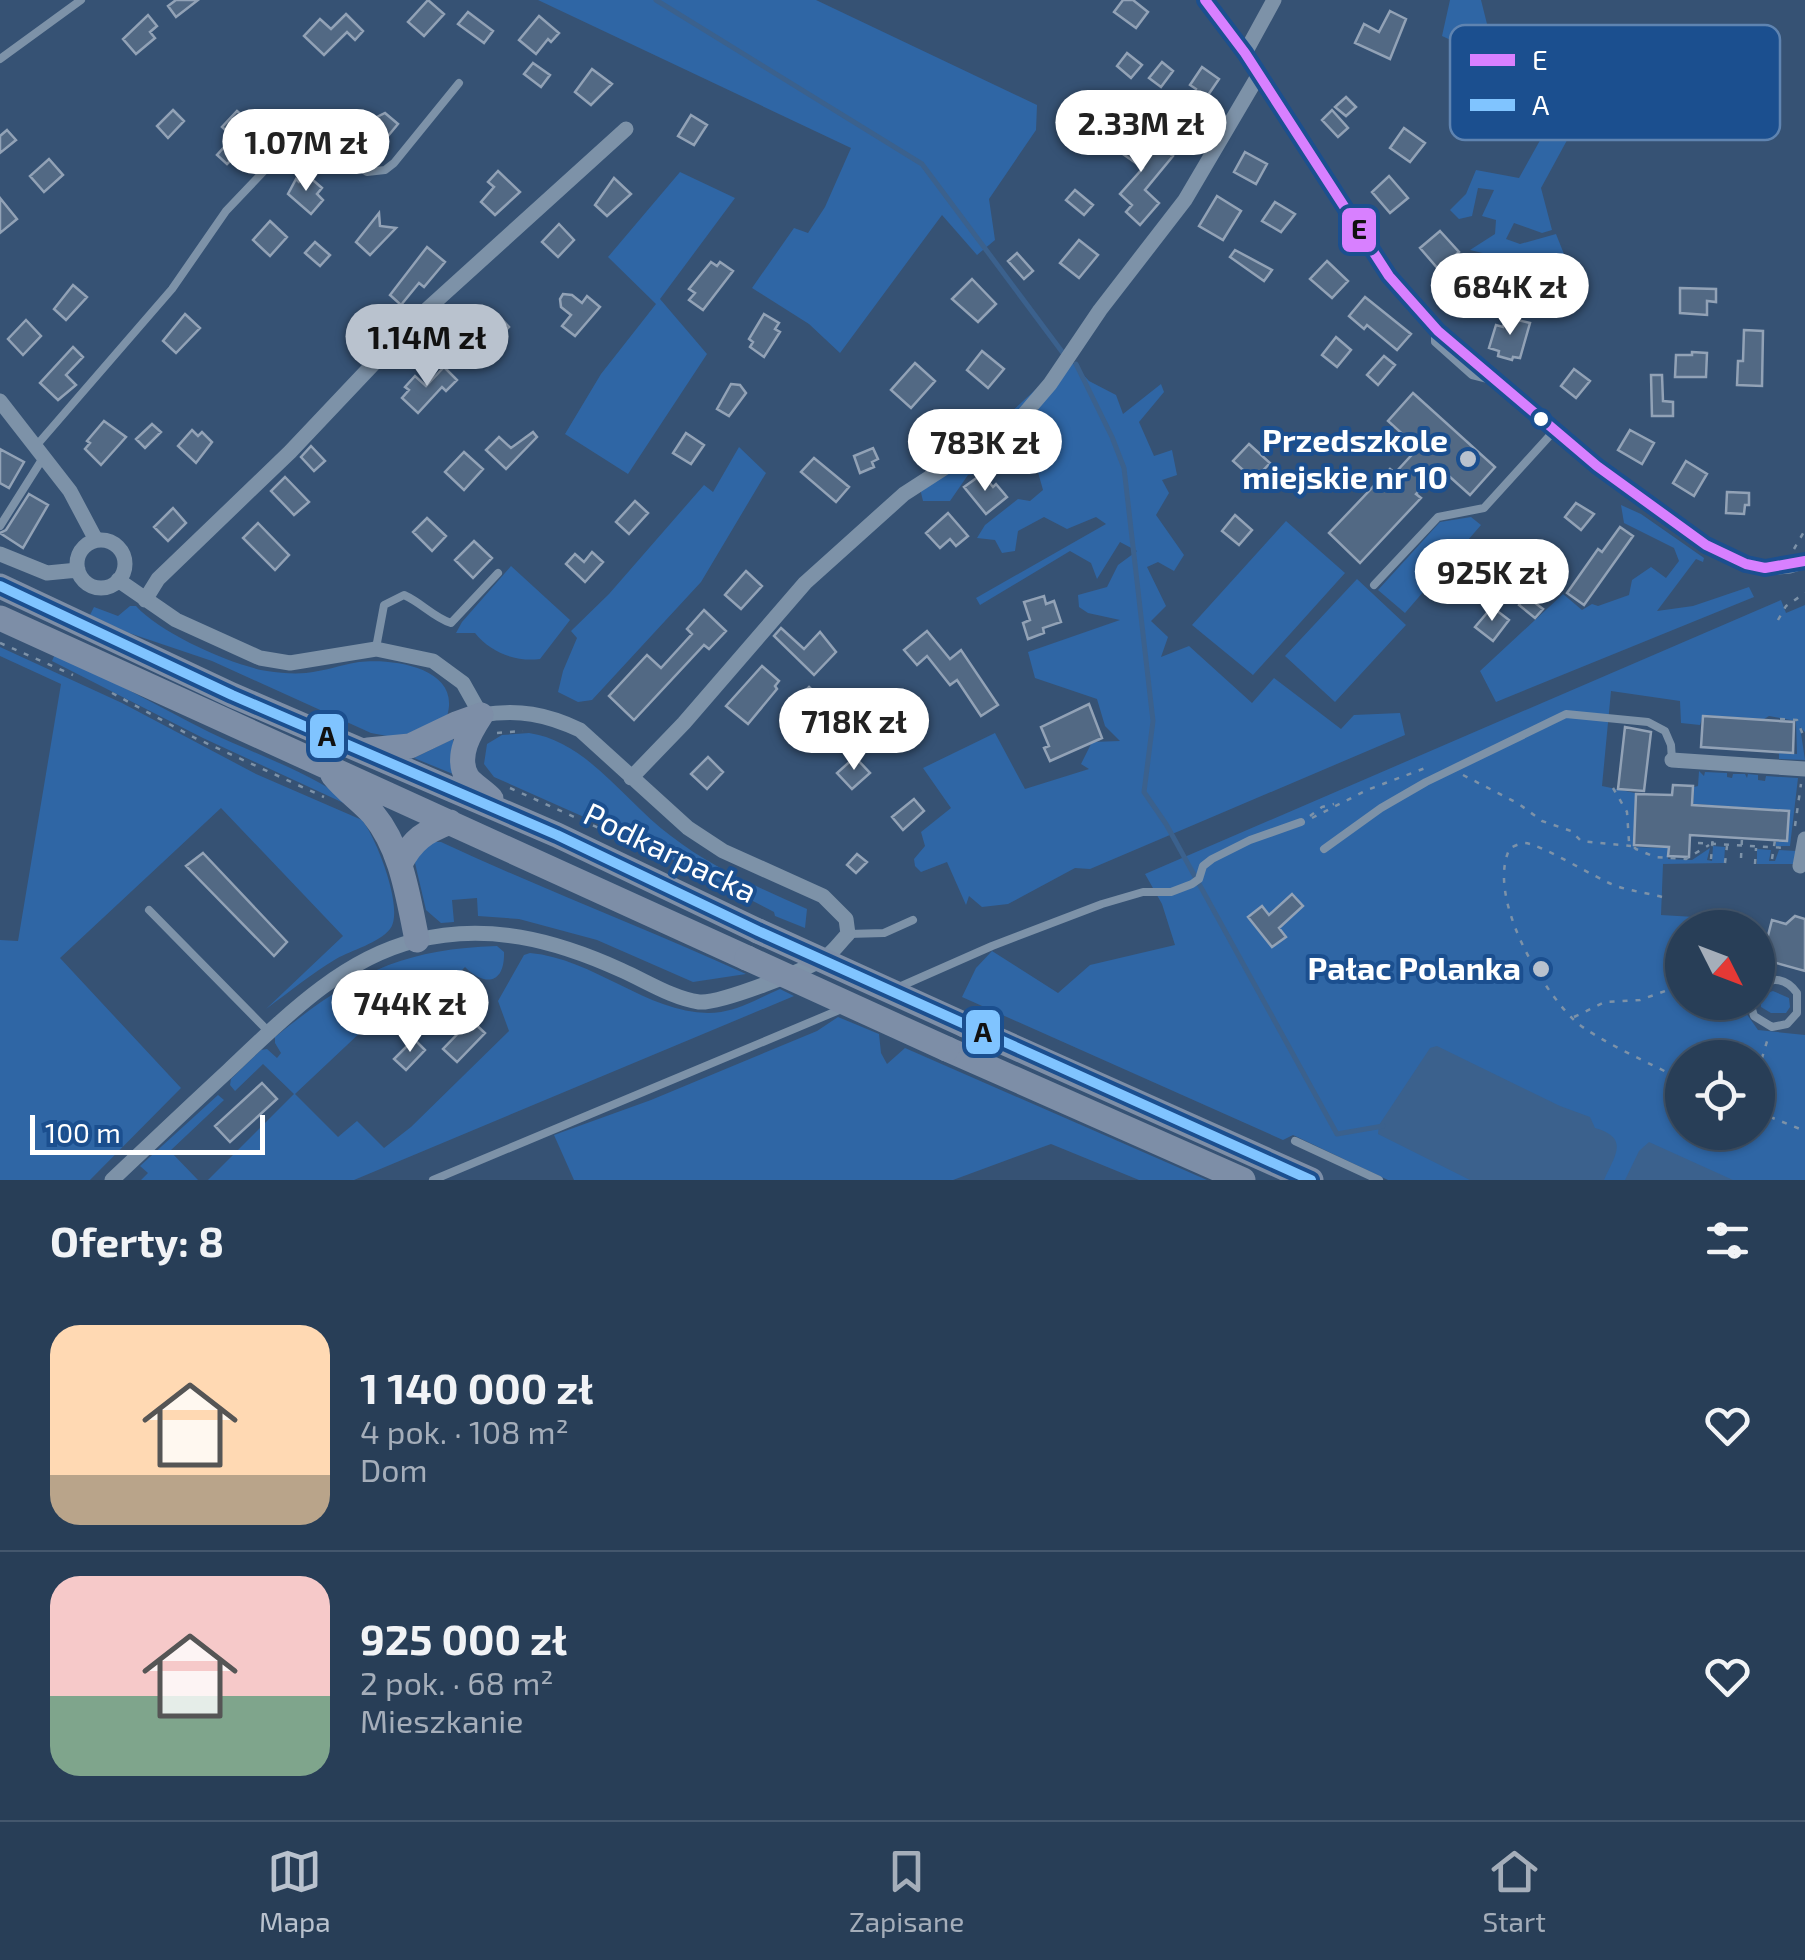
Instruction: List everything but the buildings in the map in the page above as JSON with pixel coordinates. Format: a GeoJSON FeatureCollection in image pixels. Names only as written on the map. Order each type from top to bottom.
{"type":"FeatureCollection","features":[{"type":"Feature","properties":{"kind":"main road","name":"Podkarpacka"},"geometry":{"type":"LineString","coordinates":[[0,586],[232,695],[510,815],[1311,1180]]}},
{"type":"Feature","properties":{"kind":"main road","name":"Podkarpacka"},"geometry":{"type":"LineString","coordinates":[[0,618],[1242,1180]]}},
{"type":"Feature","properties":{"kind":"main road"},"geometry":{"type":"LineString","coordinates":[[365,750],[410,746],[456,724],[487,725]]}},
{"type":"Feature","properties":{"kind":"main road"},"geometry":{"type":"LineString","coordinates":[[487,725],[466,740],[463,759],[467,778],[510,815]]}},
{"type":"Feature","properties":{"kind":"main road"},"geometry":{"type":"LineString","coordinates":[[324,764],[342,788],[375,816],[400,864],[417,940]]}},
{"type":"Feature","properties":{"kind":"main road"},"geometry":{"type":"LineString","coordinates":[[400,864],[422,833],[450,822]]}},
{"type":"Feature","properties":{"kind":"street"},"geometry":{"type":"LineString","coordinates":[[1205,0],[1245,53],[1388,276],[1435,327],[1554,431],[1634,494],[1724,556],[1766,568],[1790,566],[1798,558]]}},
{"type":"Feature","properties":{"kind":"street"},"geometry":{"type":"LineString","coordinates":[[1245,53],[1274,0]]}},
{"type":"Feature","properties":{"kind":"street"},"geometry":{"type":"LineString","coordinates":[[631,778],[805,583],[904,494],[1020,419],[1185,200],[1258,76]]}},
{"type":"Feature","properties":{"kind":"street"},"geometry":{"type":"LineString","coordinates":[[144,600],[158,580],[290,452],[412,322],[626,129]]}},
{"type":"Feature","properties":{"kind":"street"},"geometry":{"type":"LineString","coordinates":[[0,400],[70,490],[96,540]]}},
{"type":"Feature","properties":{"kind":"street"},"geometry":{"type":"LineString","coordinates":[[96,540],[110,542],[122,552],[124,566],[118,580],[106,587],[92,586],[78,570],[82,548],[96,540]]}},
{"type":"Feature","properties":{"kind":"street"},"geometry":{"type":"LineString","coordinates":[[0,554],[46,572],[78,570]]}},
{"type":"Feature","properties":{"kind":"street"},"geometry":{"type":"LineString","coordinates":[[112,1180],[269,1032],[332,979],[388,950],[417,940],[489,933],[571,947],[668,992],[701,1002],[746,992],[825,958],[848,934],[846,919],[823,896],[724,850],[688,828],[580,730],[526,712],[487,725],[471,692],[454,674],[433,661],[376,648],[290,662],[260,658],[210,638],[144,600],[118,580]]}},
{"type":"Feature","properties":{"kind":"street"},"geometry":{"type":"LineString","coordinates":[[1672,760],[1804,769]]}},
{"type":"Feature","properties":{"kind":"street"},"geometry":{"type":"LineString","coordinates":[[1797,840],[1800,866]]}},
{"type":"Feature","properties":{"kind":"lane"},"geometry":{"type":"LineString","coordinates":[[0,59],[77,1]]}},
{"type":"Feature","properties":{"kind":"lane"},"geometry":{"type":"LineString","coordinates":[[0,526],[40,451],[172,289],[226,212],[303,130],[314,133],[367,172],[384,170],[394,163],[458,83]]}},
{"type":"Feature","properties":{"kind":"lane"},"geometry":{"type":"LineString","coordinates":[[1374,585],[1438,517],[1484,508],[1554,431]]}},
{"type":"Feature","properties":{"kind":"lane"},"geometry":{"type":"LineString","coordinates":[[376,648],[384,605],[404,595],[451,623],[498,573]]}},
{"type":"Feature","properties":{"kind":"lane"},"geometry":{"type":"LineString","coordinates":[[1324,849],[1381,808],[1566,714],[1648,722],[1664,732],[1671,745],[1672,760]]}},
{"type":"Feature","properties":{"kind":"lane"},"geometry":{"type":"LineString","coordinates":[[878,995],[1102,904],[1143,892],[1171,892],[1196,882],[1203,866],[1212,859],[1301,822]]}},
{"type":"Feature","properties":{"kind":"lane"},"geometry":{"type":"LineString","coordinates":[[150,910],[269,1032]]}},
{"type":"Feature","properties":{"kind":"lane"},"geometry":{"type":"LineString","coordinates":[[848,934],[884,933],[912,920]]}},
{"type":"Feature","properties":{"kind":"lane"},"geometry":{"type":"LineString","coordinates":[[1760,1020],[1772,1028],[1794,1019],[1798,1000],[1792,987],[1775,981]]}},
{"type":"Feature","properties":{"kind":"lane"},"geometry":{"type":"LineString","coordinates":[[433,1180],[860,1002]]}},
{"type":"Feature","properties":{"kind":"lane"},"geometry":{"type":"LineString","coordinates":[[1794,1019],[1805,1024]]}},
{"type":"Feature","properties":{"kind":"lane"},"geometry":{"type":"LineString","coordinates":[[1295,1141],[1379,1180]]}},
{"type":"Feature","properties":{"kind":"path"},"geometry":{"type":"LineString","coordinates":[[1798,558],[1805,530]]}},
{"type":"Feature","properties":{"kind":"path"},"geometry":{"type":"LineString","coordinates":[[1778,620],[1786,606],[1805,593]]}},
{"type":"Feature","properties":{"kind":"path"},"geometry":{"type":"LineString","coordinates":[[0,643],[85,680]]}},
{"type":"Feature","properties":{"kind":"path"},"geometry":{"type":"LineString","coordinates":[[100,687],[194,738],[329,800]]}},
{"type":"Feature","properties":{"kind":"path"},"geometry":{"type":"LineString","coordinates":[[1780,719],[1797,720],[1805,740]]}},
{"type":"Feature","properties":{"kind":"path"},"geometry":{"type":"LineString","coordinates":[[487,725],[524,731],[525,722]]}},
{"type":"Feature","properties":{"kind":"path"},"geometry":{"type":"LineString","coordinates":[[1301,822],[1426,767],[1451,770],[1519,804],[1542,822],[1571,831],[1581,841],[1632,846],[1655,857],[1686,860],[1712,844]]}},
{"type":"Feature","properties":{"kind":"path"},"geometry":{"type":"LineString","coordinates":[[1698,843],[1774,847],[1797,840],[1804,769]]}},
{"type":"Feature","properties":{"kind":"path"},"geometry":{"type":"LineString","coordinates":[[505,785],[701,880]]}},
{"type":"Feature","properties":{"kind":"path"},"geometry":{"type":"LineString","coordinates":[[1613,788],[1627,812],[1632,846]]}},
{"type":"Feature","properties":{"kind":"path"},"geometry":{"type":"LineString","coordinates":[[1711,859],[1713,836]]}},
{"type":"Feature","properties":{"kind":"path"},"geometry":{"type":"LineString","coordinates":[[1741,858],[1742,838]]}},
{"type":"Feature","properties":{"kind":"path"},"geometry":{"type":"LineString","coordinates":[[1772,859],[1774,840]]}},
{"type":"Feature","properties":{"kind":"path"},"geometry":{"type":"LineString","coordinates":[[1662,897],[1618,886],[1523,843],[1510,848],[1501,881],[1514,925],[1537,970],[1573,1018],[1665,1070]]}},
{"type":"Feature","properties":{"kind":"path"},"geometry":{"type":"LineString","coordinates":[[1726,864],[1727,845]]}},
{"type":"Feature","properties":{"kind":"path"},"geometry":{"type":"LineString","coordinates":[[1755,864],[1756,846]]}},
{"type":"Feature","properties":{"kind":"path"},"geometry":{"type":"LineString","coordinates":[[1573,1018],[1605,1002],[1640,1000],[1665,990]]}},
{"type":"Feature","properties":{"kind":"path"},"geometry":{"type":"LineString","coordinates":[[1768,1040],[1772,1028]]}},
{"type":"Feature","properties":{"kind":"path"},"geometry":{"type":"LineString","coordinates":[[1775,1119],[1805,1131]]}},
{"type":"Feature","properties":{"kind":"shaded area"},"geometry":{"type":"Polygon","coordinates":[[[538,0],[816,0],[1037,105],[1036,130],[989,199],[995,240],[977,255],[942,215],[840,353],[809,324],[752,288],[794,228],[808,233],[825,207],[851,148],[538,0]]]}},
{"type":"Feature","properties":{"kind":"shaded area"},"geometry":{"type":"Polygon","coordinates":[[[1450,0],[1481,0],[1487,25],[1450,25],[1450,40],[1442,36],[1450,0]]]}},
{"type":"Feature","properties":{"kind":"shaded area"},"geometry":{"type":"Polygon","coordinates":[[[1540,140],[1567,140],[1541,188],[1552,230],[1542,233],[1514,223],[1506,239],[1520,244],[1556,234],[1572,274],[1563,280],[1554,275],[1557,264],[1520,264],[1513,274],[1500,271],[1495,256],[1470,250],[1495,234],[1496,220],[1482,216],[1494,190],[1478,188],[1472,216],[1459,219],[1450,210],[1466,194],[1476,170],[1519,178],[1540,140]]]}},
{"type":"Feature","properties":{"kind":"shaded area"},"geometry":{"type":"Polygon","coordinates":[[[680,172],[735,198],[660,299],[707,354],[628,474],[565,434],[601,374],[656,304],[608,257],[680,172]]]}},
{"type":"Feature","properties":{"kind":"shaded area"},"geometry":{"type":"Polygon","coordinates":[[[1069,359],[1089,381],[1116,395],[1123,414],[1161,384],[1164,392],[1139,422],[1154,456],[1172,450],[1177,475],[1162,480],[1169,493],[1156,515],[1184,555],[1174,571],[1158,562],[1147,567],[1166,606],[1151,621],[1168,637],[1161,657],[1189,646],[1252,703],[1274,678],[1341,729],[1354,715],[1400,713],[1405,735],[1090,869],[1075,868],[1008,904],[982,907],[969,896],[966,905],[947,862],[921,872],[915,866],[914,859],[925,846],[921,832],[951,808],[923,768],[995,733],[1025,789],[1089,769],[1081,764],[1092,742],[1120,741],[1105,726],[1097,699],[1035,678],[1028,652],[1120,620],[1088,613],[1079,607],[1078,595],[1107,587],[1118,565],[1137,551],[1120,542],[1097,579],[1091,563],[1070,551],[980,605],[976,598],[1106,524],[1096,517],[1067,529],[1044,517],[1018,531],[1015,551],[1002,553],[995,540],[977,538],[985,525],[1018,499],[1030,501],[1043,490],[1036,465],[1004,457],[992,472],[968,475],[950,501],[923,501],[918,480],[1010,413],[1069,359]]]}},
{"type":"Feature","properties":{"kind":"shaded area"},"geometry":{"type":"Polygon","coordinates":[[[739,447],[766,473],[701,582],[592,700],[578,702],[558,692],[577,638],[571,631],[609,594],[704,485],[713,492],[739,447]]]}},
{"type":"Feature","properties":{"kind":"shaded area"},"geometry":{"type":"Polygon","coordinates":[[[1621,505],[1641,514],[1704,558],[1703,562],[1696,559],[1657,611],[1693,606],[1749,587],[1754,597],[1496,702],[1480,671],[1563,594],[1582,610],[1592,604],[1598,606],[1629,595],[1632,580],[1651,567],[1666,578],[1679,561],[1674,548],[1624,523],[1621,505]]]}},
{"type":"Feature","properties":{"kind":"shaded area"},"geometry":{"type":"Polygon","coordinates":[[[1471,517],[1481,525],[1405,613],[1378,590],[1440,522],[1471,517]]]}},
{"type":"Feature","properties":{"kind":"shaded area"},"geometry":{"type":"Polygon","coordinates":[[[1286,521],[1345,573],[1253,675],[1192,625],[1286,521]]]}},
{"type":"Feature","properties":{"kind":"shaded area"},"geometry":{"type":"Polygon","coordinates":[[[511,566],[570,620],[540,659],[513,657],[496,651],[475,633],[456,633],[511,566]]]}},
{"type":"Feature","properties":{"kind":"shaded area"},"geometry":{"type":"Polygon","coordinates":[[[1357,579],[1406,625],[1335,702],[1285,656],[1357,579]]]}},
{"type":"Feature","properties":{"kind":"shaded area"},"geometry":{"type":"Polygon","coordinates":[[[1781,600],[1786,613],[1805,605],[1805,732],[1800,727],[1805,760],[1779,759],[1779,753],[1797,754],[1796,721],[1769,716],[1764,719],[1703,715],[1700,725],[1681,723],[1680,701],[1611,691],[1602,786],[1635,793],[1634,847],[1663,848],[1668,836],[1668,859],[1692,860],[1710,848],[1707,860],[1712,861],[1713,846],[1725,847],[1724,863],[1663,864],[1665,1020],[1751,1020],[1758,1030],[1805,1035],[1805,1180],[1388,1180],[1293,1135],[1283,1140],[962,997],[976,968],[992,951],[1058,993],[1090,965],[1175,945],[1162,904],[1145,874],[1781,600]]]}},
{"type":"Feature","properties":{"kind":"shaded area"},"geometry":{"type":"Polygon","coordinates":[[[136,606],[162,627],[197,646],[267,671],[306,673],[373,661],[421,669],[444,687],[449,700],[447,716],[398,738],[371,733],[212,661],[129,633],[90,615],[94,607],[118,616],[136,606]]]}},
{"type":"Feature","properties":{"kind":"shaded area"},"geometry":{"type":"Polygon","coordinates":[[[0,647],[122,703],[256,774],[362,820],[381,857],[394,906],[394,920],[385,934],[327,965],[266,1009],[343,936],[221,808],[60,958],[181,1088],[90,1180],[0,1180],[0,940],[18,941],[61,684],[0,656],[0,647]]]}},
{"type":"Feature","properties":{"kind":"shaded area"},"geometry":{"type":"Polygon","coordinates":[[[55,654],[209,732],[307,776],[361,811],[203,738],[52,661],[55,654]]]}},
{"type":"Feature","properties":{"kind":"shaded area"},"geometry":{"type":"Polygon","coordinates":[[[529,733],[550,738],[588,760],[654,822],[703,858],[807,909],[805,928],[775,916],[774,912],[629,837],[494,777],[484,764],[487,744],[502,735],[529,733]]]}},
{"type":"Feature","properties":{"kind":"shaded area"},"geometry":{"type":"Polygon","coordinates":[[[453,739],[453,774],[414,758],[453,739]]]}},
{"type":"Feature","properties":{"kind":"shaded area"},"geometry":{"type":"Polygon","coordinates":[[[1699,771],[1704,776],[1705,772],[1727,773],[1732,778],[1733,774],[1745,774],[1747,778],[1748,774],[1758,775],[1758,780],[1765,781],[1766,776],[1798,778],[1790,846],[1776,846],[1776,842],[1788,842],[1789,811],[1696,804],[1693,811],[1699,771]]]}},
{"type":"Feature","properties":{"kind":"shaded area"},"geometry":{"type":"Polygon","coordinates":[[[433,842],[441,842],[746,974],[693,982],[597,940],[519,919],[478,916],[477,898],[452,900],[454,922],[441,923],[426,910],[415,863],[417,856],[433,842]]]}},
{"type":"Feature","properties":{"kind":"shaded area"},"geometry":{"type":"Polygon","coordinates":[[[1757,849],[1771,850],[1769,861],[1775,861],[1779,850],[1797,851],[1793,864],[1757,864],[1757,849]]]}},
{"type":"Feature","properties":{"kind":"shaded area"},"geometry":{"type":"Polygon","coordinates":[[[497,946],[504,952],[497,976],[480,978],[465,967],[457,975],[465,983],[462,986],[449,975],[415,981],[295,1094],[338,1137],[357,1121],[384,1148],[411,1127],[509,1031],[498,1001],[524,955],[530,953],[579,966],[650,999],[697,1012],[721,1012],[744,1006],[780,989],[794,996],[354,1180],[208,1180],[294,1094],[263,1064],[235,1091],[230,1085],[231,1079],[261,1050],[267,1049],[277,1058],[281,1053],[275,1037],[328,997],[377,970],[431,953],[497,946]]]}},
{"type":"Feature","properties":{"kind":"shaded area"},"geometry":{"type":"Polygon","coordinates":[[[1775,992],[1789,998],[1786,1013],[1775,1013],[1775,992]]]}},
{"type":"Feature","properties":{"kind":"shaded area"},"geometry":{"type":"Polygon","coordinates":[[[838,1017],[879,1034],[887,1064],[905,1048],[1207,1180],[1139,1180],[1051,1144],[953,1180],[574,1180],[554,1135],[651,1100],[817,1031],[838,1017]]]}},
{"type":"Feature","properties":{"kind":"shaded area"},"geometry":{"type":"Polygon","coordinates":[[[1437,1046],[1590,1117],[1595,1128],[1616,1142],[1604,1180],[1470,1180],[1378,1134],[1379,1125],[1430,1048],[1437,1046]]]}},
{"type":"Feature","properties":{"kind":"shaded area"},"geometry":{"type":"Polygon","coordinates":[[[218,1095],[224,1100],[170,1151],[198,1180],[141,1180],[148,1173],[140,1166],[218,1095]]]}},
{"type":"Feature","properties":{"kind":"shaded area"},"geometry":{"type":"Polygon","coordinates":[[[1649,1142],[1733,1180],[1625,1180],[1639,1151],[1649,1142]]]}},
{"type":"Feature","properties":{"kind":"waterway"},"geometry":{"type":"LineString","coordinates":[[656,0],[922,164],[1063,353]]}},
{"type":"Feature","properties":{"kind":"waterway"},"geometry":{"type":"LineString","coordinates":[[1076,364],[1124,468],[1153,721],[1144,792],[1166,824],[1337,1134],[1383,1126]]}},
{"type":"Feature","properties":{"kind":"transit line","name":"E"},"geometry":{"type":"LineString","coordinates":[[1205,0],[1245,53],[1389,276],[1438,331],[1597,466],[1706,545],[1746,564],[1765,568],[1805,561]]}},
{"type":"Feature","properties":{"kind":"transit line","name":"A"},"geometry":{"type":"LineString","coordinates":[[0,586],[232,695],[557,835],[758,931],[1311,1180]]}},
{"type":"Feature","properties":{"kind":"place","name":"Przedszkole miejskie nr 10"},"geometry":{"type":"Point","coordinates":[1468,459]}},
{"type":"Feature","properties":{"kind":"place","name":"Pałac Polanka"},"geometry":{"type":"Point","coordinates":[1541,969]}}]}
